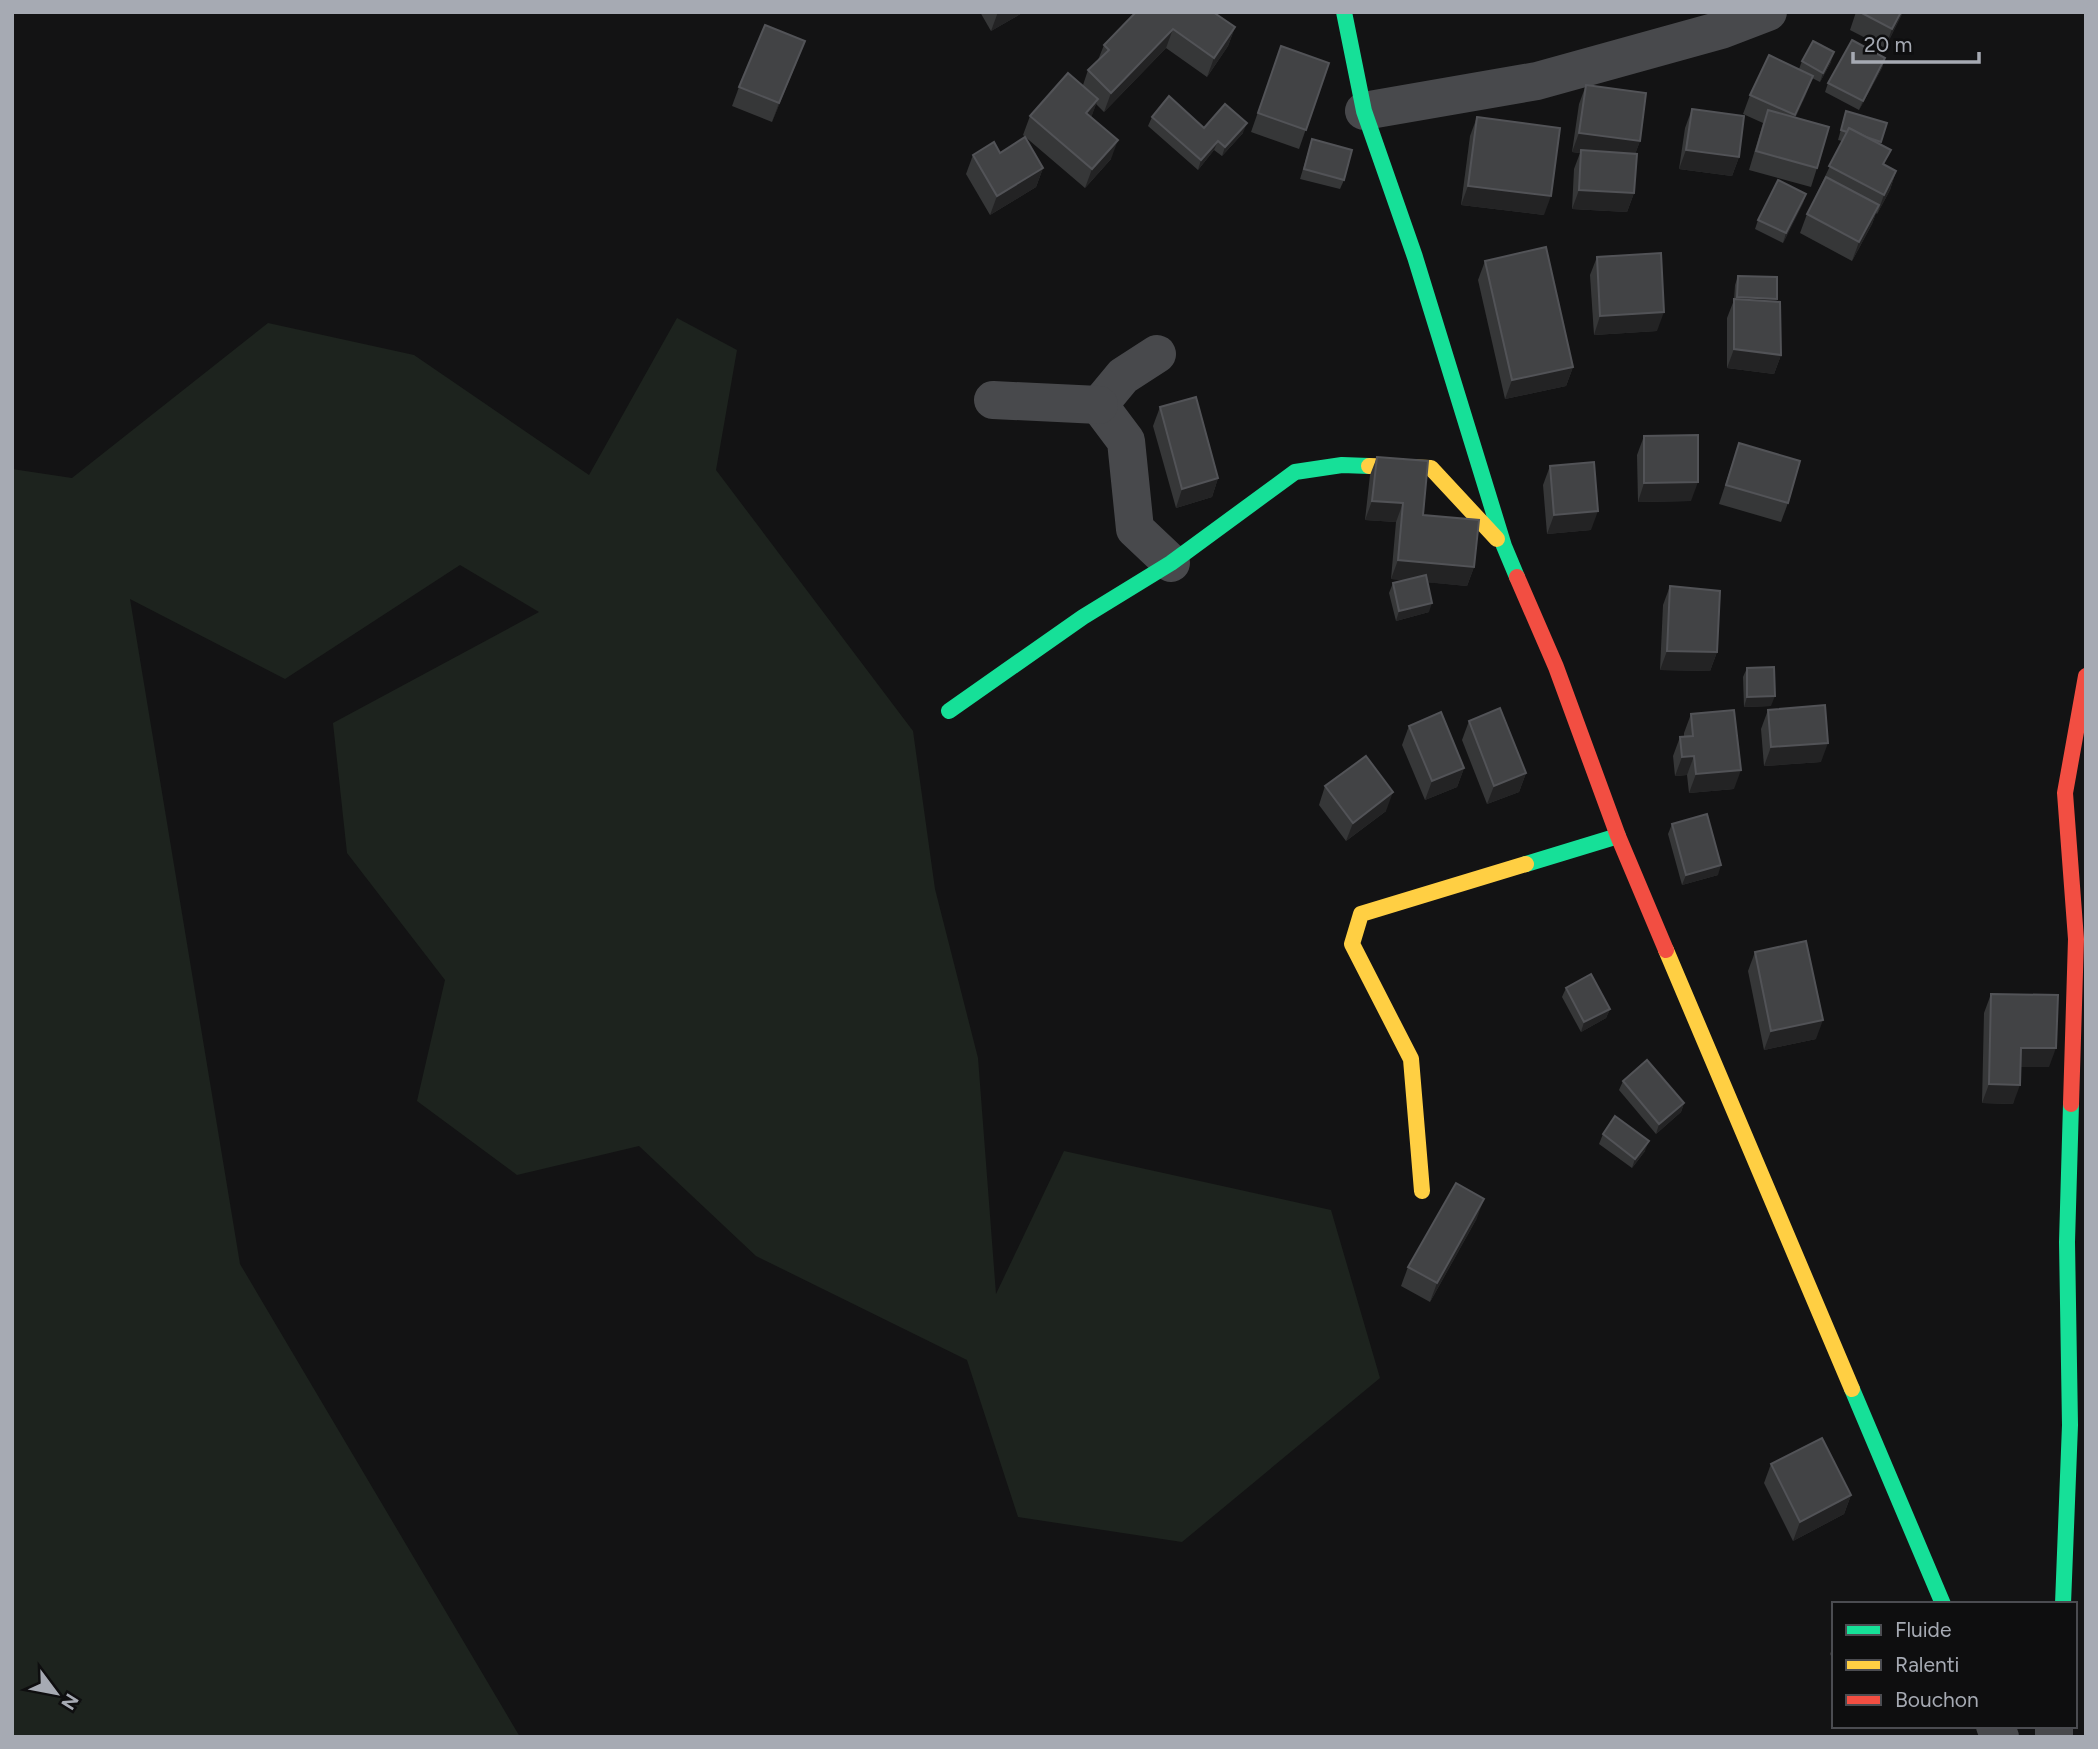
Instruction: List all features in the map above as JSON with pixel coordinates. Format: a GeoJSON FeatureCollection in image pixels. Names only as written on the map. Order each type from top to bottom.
{"type":"FeatureCollection","features":[{"type":"Feature","properties":{"kind":"street"},"geometry":{"type":"LineString","coordinates":[[1344,12],[1364,111],[1415,257],[1504,546],[1556,667],[1618,836],[1942,1602]]}},
{"type":"Feature","properties":{"kind":"street"},"geometry":{"type":"LineString","coordinates":[[1364,111],[1537,81],[1721,30],[1768,12]]}},
{"type":"Feature","properties":{"kind":"street"},"geometry":{"type":"LineString","coordinates":[[1099,405],[1123,376],[1157,354]]}},
{"type":"Feature","properties":{"kind":"street"},"geometry":{"type":"LineString","coordinates":[[993,400],[1099,405]]}},
{"type":"Feature","properties":{"kind":"street"},"geometry":{"type":"LineString","coordinates":[[1099,405],[1126,441],[1135,529],[1171,563]]}},
{"type":"Feature","properties":{"kind":"street"},"geometry":{"type":"LineString","coordinates":[[949,711],[1083,617],[1171,563],[1295,472],[1342,465],[1431,468],[1504,546]]}},
{"type":"Feature","properties":{"kind":"street"},"geometry":{"type":"LineString","coordinates":[[2063,1602],[2070,1425],[2067,1242],[2076,939],[2065,793],[2086,676]]}},
{"type":"Feature","properties":{"kind":"street"},"geometry":{"type":"LineString","coordinates":[[1422,1191],[1411,1059],[1352,944],[1362,914],[1618,836]]}},
{"type":"Feature","properties":{"kind":"shaded area"},"geometry":{"type":"Polygon","coordinates":[[[677,318],[737,350],[716,470],[913,731],[935,889],[978,1058],[996,1294],[1064,1151],[1331,1210],[1380,1378],[1182,1542],[1018,1517],[967,1360],[756,1256],[639,1146],[517,1175],[417,1101],[445,980],[347,853],[333,723],[539,612],[460,565],[285,679],[130,599],[240,1264],[520,1737],[12,1737],[12,469],[72,478],[268,323],[414,355],[589,475],[677,318]]]}},
{"type":"Feature","properties":{"kind":"building"},"geometry":{"type":"Polygon","coordinates":[[[1136,12],[1213,12],[1235,27],[1214,58],[1173,29],[1111,93],[1088,70],[1109,50],[1104,45],[1136,12]]]}},
{"type":"Feature","properties":{"kind":"building"},"geometry":{"type":"Polygon","coordinates":[[[1860,12],[1901,12],[1892,29],[1860,12]]]}},
{"type":"Feature","properties":{"kind":"building"},"geometry":{"type":"Polygon","coordinates":[[[765,25],[805,41],[779,103],[739,87],[765,25]]]}},
{"type":"Feature","properties":{"kind":"building"},"geometry":{"type":"Polygon","coordinates":[[[1852,40],[1885,58],[1863,101],[1828,83],[1852,40]]]}},
{"type":"Feature","properties":{"kind":"building"},"geometry":{"type":"Polygon","coordinates":[[[1813,41],[1834,52],[1823,73],[1802,61],[1813,41]]]}},
{"type":"Feature","properties":{"kind":"building"},"geometry":{"type":"Polygon","coordinates":[[[1281,46],[1329,63],[1306,130],[1258,113],[1281,46]]]}},
{"type":"Feature","properties":{"kind":"building"},"geometry":{"type":"Polygon","coordinates":[[[1769,55],[1813,76],[1795,115],[1750,95],[1769,55]]]}},
{"type":"Feature","properties":{"kind":"building"},"geometry":{"type":"Polygon","coordinates":[[[1068,73],[1098,99],[1086,113],[1118,140],[1092,169],[1030,116],[1068,73]]]}},
{"type":"Feature","properties":{"kind":"building"},"geometry":{"type":"Polygon","coordinates":[[[1586,85],[1646,93],[1640,141],[1579,133],[1586,85]]]}},
{"type":"Feature","properties":{"kind":"building"},"geometry":{"type":"Polygon","coordinates":[[[1169,96],[1204,128],[1225,104],[1247,123],[1225,147],[1218,141],[1201,160],[1152,117],[1169,96]]]}},
{"type":"Feature","properties":{"kind":"building"},"geometry":{"type":"Polygon","coordinates":[[[1692,109],[1744,116],[1739,157],[1686,150],[1692,109]]]}},
{"type":"Feature","properties":{"kind":"building"},"geometry":{"type":"Polygon","coordinates":[[[1768,110],[1829,127],[1817,168],[1756,151],[1768,110]]]}},
{"type":"Feature","properties":{"kind":"building"},"geometry":{"type":"Polygon","coordinates":[[[1846,111],[1887,123],[1881,142],[1849,128],[1847,132],[1841,130],[1846,111]]]}},
{"type":"Feature","properties":{"kind":"building"},"geometry":{"type":"Polygon","coordinates":[[[1477,117],[1560,128],[1551,196],[1468,186],[1477,117]]]}},
{"type":"Feature","properties":{"kind":"building"},"geometry":{"type":"Polygon","coordinates":[[[1849,128],[1891,150],[1883,164],[1896,171],[1884,195],[1829,166],[1849,128]]]}},
{"type":"Feature","properties":{"kind":"building"},"geometry":{"type":"Polygon","coordinates":[[[1025,137],[1043,168],[997,196],[973,155],[994,142],[1000,153],[1025,137]]]}},
{"type":"Feature","properties":{"kind":"building"},"geometry":{"type":"Polygon","coordinates":[[[1312,139],[1352,150],[1344,180],[1304,169],[1312,139]]]}},
{"type":"Feature","properties":{"kind":"building"},"geometry":{"type":"Polygon","coordinates":[[[1581,150],[1637,154],[1634,193],[1579,190],[1581,150]]]}},
{"type":"Feature","properties":{"kind":"building"},"geometry":{"type":"Polygon","coordinates":[[[1826,177],[1879,205],[1859,242],[1807,214],[1826,177]]]}},
{"type":"Feature","properties":{"kind":"building"},"geometry":{"type":"Polygon","coordinates":[[[1778,180],[1806,194],[1786,233],[1758,220],[1778,180]]]}},
{"type":"Feature","properties":{"kind":"building"},"geometry":{"type":"Polygon","coordinates":[[[1546,247],[1573,367],[1512,380],[1485,261],[1546,247]]]}},
{"type":"Feature","properties":{"kind":"building"},"geometry":{"type":"Polygon","coordinates":[[[1661,253],[1664,312],[1600,316],[1597,257],[1661,253]]]}},
{"type":"Feature","properties":{"kind":"building"},"geometry":{"type":"Polygon","coordinates":[[[1738,276],[1777,277],[1777,299],[1737,297],[1738,276]]]}},
{"type":"Feature","properties":{"kind":"building"},"geometry":{"type":"Polygon","coordinates":[[[1734,299],[1780,302],[1781,355],[1734,349],[1734,299]]]}},
{"type":"Feature","properties":{"kind":"building"},"geometry":{"type":"Polygon","coordinates":[[[1196,397],[1218,478],[1182,489],[1160,407],[1196,397]]]}},
{"type":"Feature","properties":{"kind":"building"},"geometry":{"type":"Polygon","coordinates":[[[1698,435],[1698,482],[1644,483],[1644,436],[1698,435]]]}},
{"type":"Feature","properties":{"kind":"building"},"geometry":{"type":"Polygon","coordinates":[[[1739,443],[1800,461],[1788,503],[1726,485],[1739,443]]]}},
{"type":"Feature","properties":{"kind":"building"},"geometry":{"type":"Polygon","coordinates":[[[1377,457],[1428,461],[1423,515],[1479,520],[1474,567],[1398,560],[1403,503],[1372,501],[1377,457]]]}},
{"type":"Feature","properties":{"kind":"building"},"geometry":{"type":"Polygon","coordinates":[[[1594,462],[1598,511],[1554,515],[1550,466],[1594,462]]]}},
{"type":"Feature","properties":{"kind":"building"},"geometry":{"type":"Polygon","coordinates":[[[1426,575],[1432,603],[1399,611],[1393,583],[1426,575]]]}},
{"type":"Feature","properties":{"kind":"building"},"geometry":{"type":"Polygon","coordinates":[[[1670,586],[1720,591],[1717,652],[1667,651],[1670,586]]]}},
{"type":"Feature","properties":{"kind":"building"},"geometry":{"type":"Polygon","coordinates":[[[1774,667],[1775,696],[1747,697],[1747,668],[1774,667]]]}},
{"type":"Feature","properties":{"kind":"building"},"geometry":{"type":"Polygon","coordinates":[[[1825,705],[1828,743],[1771,747],[1768,710],[1825,705]]]}},
{"type":"Feature","properties":{"kind":"building"},"geometry":{"type":"Polygon","coordinates":[[[1500,708],[1526,773],[1494,786],[1469,721],[1500,708]]]}},
{"type":"Feature","properties":{"kind":"building"},"geometry":{"type":"Polygon","coordinates":[[[1734,710],[1741,770],[1696,774],[1694,756],[1682,757],[1680,737],[1693,736],[1691,714],[1734,710]]]}},
{"type":"Feature","properties":{"kind":"building"},"geometry":{"type":"Polygon","coordinates":[[[1441,712],[1464,768],[1432,781],[1409,726],[1441,712]]]}},
{"type":"Feature","properties":{"kind":"building"},"geometry":{"type":"Polygon","coordinates":[[[1366,756],[1393,792],[1353,823],[1325,786],[1366,756]]]}},
{"type":"Feature","properties":{"kind":"building"},"geometry":{"type":"Polygon","coordinates":[[[1707,814],[1721,865],[1686,875],[1672,824],[1707,814]]]}},
{"type":"Feature","properties":{"kind":"building"},"geometry":{"type":"Polygon","coordinates":[[[1806,941],[1823,1020],[1771,1031],[1755,952],[1806,941]]]}},
{"type":"Feature","properties":{"kind":"building"},"geometry":{"type":"Polygon","coordinates":[[[1591,974],[1610,1009],[1584,1022],[1566,988],[1591,974]]]}},
{"type":"Feature","properties":{"kind":"building"},"geometry":{"type":"Polygon","coordinates":[[[1991,994],[2058,995],[2056,1048],[2021,1048],[2020,1085],[1989,1084],[1991,994]]]}},
{"type":"Feature","properties":{"kind":"building"},"geometry":{"type":"Polygon","coordinates":[[[1647,1060],[1684,1103],[1659,1124],[1623,1081],[1647,1060]]]}},
{"type":"Feature","properties":{"kind":"building"},"geometry":{"type":"Polygon","coordinates":[[[1615,1116],[1649,1141],[1635,1159],[1603,1134],[1615,1116]]]}},
{"type":"Feature","properties":{"kind":"building"},"geometry":{"type":"Polygon","coordinates":[[[1456,1183],[1484,1199],[1437,1283],[1408,1267],[1456,1183]]]}},
{"type":"Feature","properties":{"kind":"building"},"geometry":{"type":"Polygon","coordinates":[[[1822,1438],[1851,1495],[1800,1522],[1771,1464],[1822,1438]]]}},
{"type":"Feature","properties":{"kind":"traffic: fast"},"geometry":{"type":"LineString","coordinates":[[1344,12],[1364,111],[1415,257],[1504,546],[1517,577]]}},
{"type":"Feature","properties":{"kind":"traffic: fast"},"geometry":{"type":"LineString","coordinates":[[949,711],[1083,617],[1171,563],[1295,472],[1342,465],[1369,466]]}},
{"type":"Feature","properties":{"kind":"traffic: fast"},"geometry":{"type":"LineString","coordinates":[[1526,864],[1618,836]]}},
{"type":"Feature","properties":{"kind":"traffic: fast"},"geometry":{"type":"LineString","coordinates":[[2063,1602],[2070,1425],[2067,1242],[2071,1104]]}},
{"type":"Feature","properties":{"kind":"traffic: fast"},"geometry":{"type":"LineString","coordinates":[[1852,1389],[1942,1602]]}},
{"type":"Feature","properties":{"kind":"traffic: slow"},"geometry":{"type":"LineString","coordinates":[[1369,466],[1431,468],[1497,539]]}},
{"type":"Feature","properties":{"kind":"traffic: slow"},"geometry":{"type":"LineString","coordinates":[[1422,1191],[1411,1059],[1352,944],[1361,914],[1526,864]]}},
{"type":"Feature","properties":{"kind":"traffic: slow"},"geometry":{"type":"LineString","coordinates":[[1666,950],[1852,1389]]}},
{"type":"Feature","properties":{"kind":"traffic: jam"},"geometry":{"type":"LineString","coordinates":[[1517,577],[1556,667],[1618,836],[1666,950]]}},
{"type":"Feature","properties":{"kind":"traffic: jam"},"geometry":{"type":"LineString","coordinates":[[2071,1104],[2076,939],[2065,793],[2086,676]]}}]}
